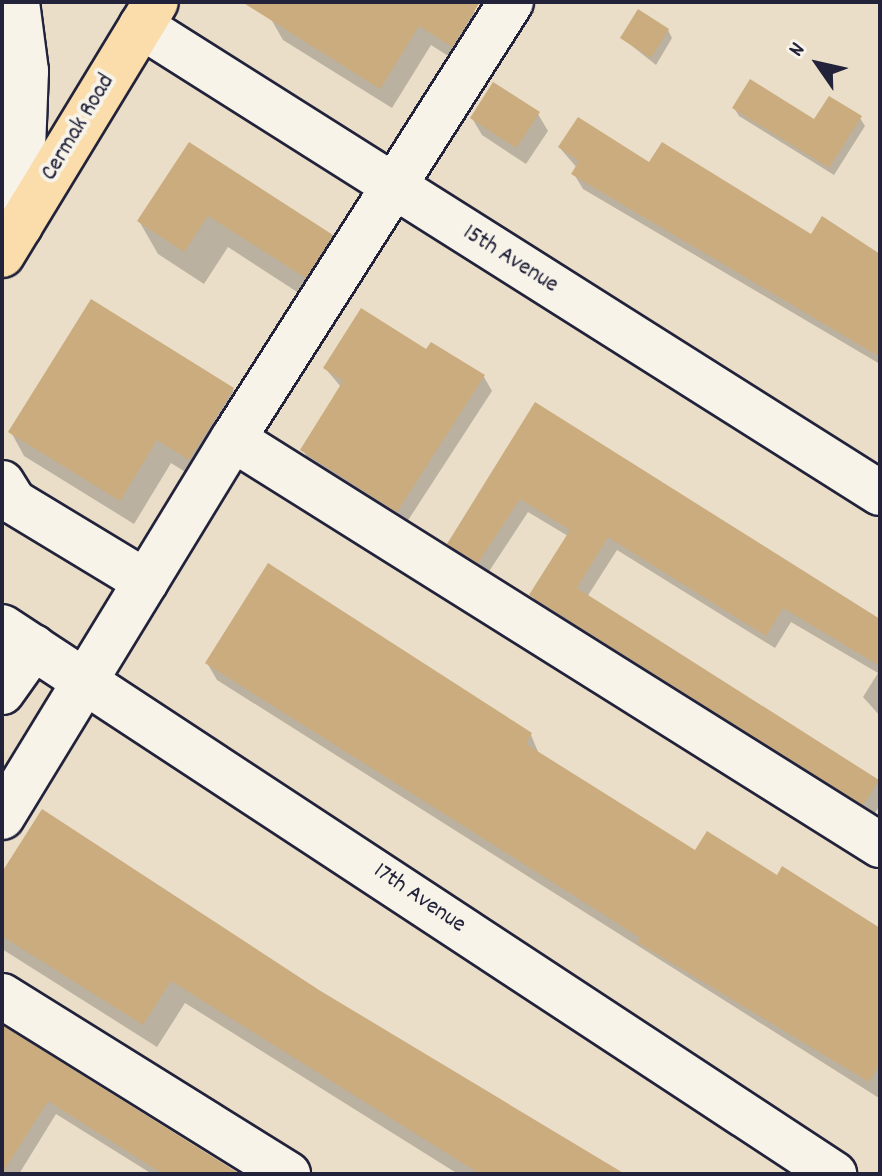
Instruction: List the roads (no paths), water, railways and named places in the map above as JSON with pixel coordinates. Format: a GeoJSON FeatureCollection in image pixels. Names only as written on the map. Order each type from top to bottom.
{"type":"FeatureCollection","features":[{"type":"Feature","properties":{"kind":"main road","name":"Cermak Road"},"geometry":{"type":"LineString","coordinates":[[11,240],[148,14]]}},
{"type":"Feature","properties":{"kind":"street"},"geometry":{"type":"LineString","coordinates":[[11,240],[26,71],[17,2]]}},
{"type":"Feature","properties":{"kind":"street"},"geometry":{"type":"LineString","coordinates":[[2,817],[233,439],[511,2]]}},
{"type":"Feature","properties":{"kind":"street","name":"15th Avenue"},"geometry":{"type":"LineString","coordinates":[[148,14],[394,186],[880,493]]}},
{"type":"Feature","properties":{"kind":"street"},"geometry":{"type":"LineString","coordinates":[[233,439],[880,845]]}},
{"type":"Feature","properties":{"kind":"street"},"geometry":{"type":"LineString","coordinates":[[2,483],[14,502],[146,582]]}},
{"type":"Feature","properties":{"kind":"street"},"geometry":{"type":"LineString","coordinates":[[2,692],[18,637]]}},
{"type":"Feature","properties":{"kind":"street","name":"17th Avenue"},"geometry":{"type":"LineString","coordinates":[[18,637],[87,679],[834,1174]]}},
{"type":"Feature","properties":{"kind":"street"},"geometry":{"type":"LineString","coordinates":[[2,996],[288,1174]]}}]}
